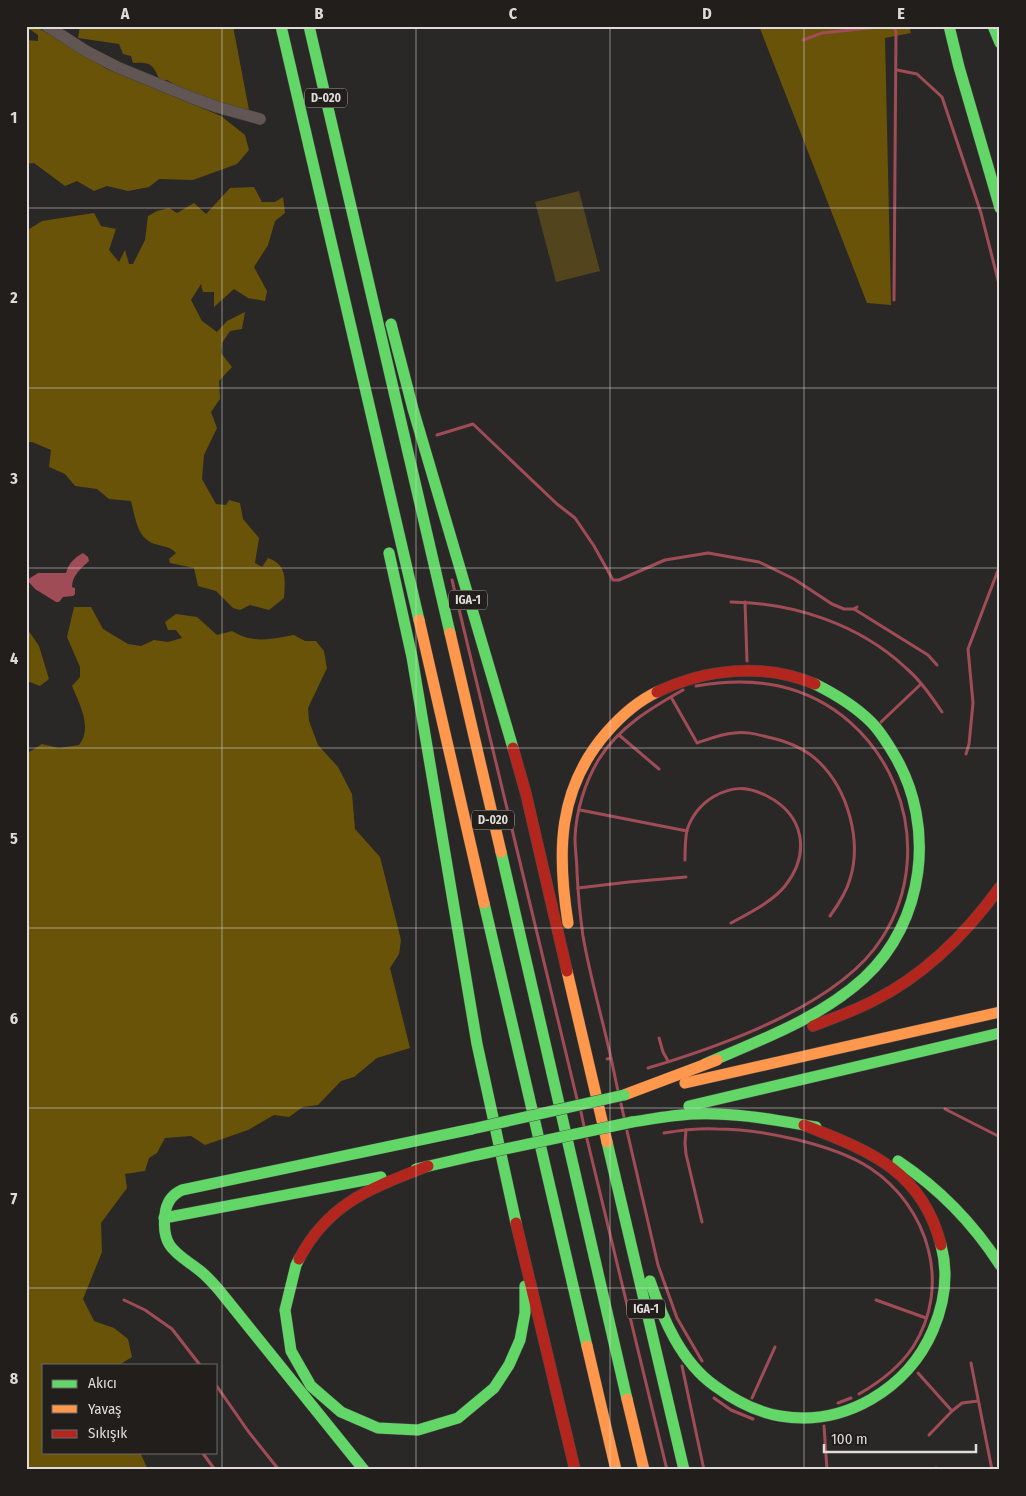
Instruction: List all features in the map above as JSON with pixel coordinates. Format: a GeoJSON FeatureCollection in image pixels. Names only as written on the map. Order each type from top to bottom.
{"type":"FeatureCollection","features":[{"type":"Feature","properties":{"kind":"highway","name":"D-020"},"geometry":{"type":"LineString","coordinates":[[281,26],[616,1470]]}},
{"type":"Feature","properties":{"kind":"highway","name":"D-020"},"geometry":{"type":"LineString","coordinates":[[309,26],[644,1470]]}},
{"type":"Feature","properties":{"kind":"highway"},"geometry":{"type":"LineString","coordinates":[[951,26],[992,140]]}},
{"type":"Feature","properties":{"kind":"highway"},"geometry":{"type":"LineString","coordinates":[[951,26],[958,67],[1000,208]]}},
{"type":"Feature","properties":{"kind":"highway"},"geometry":{"type":"LineString","coordinates":[[993,26],[1000,43]]}},
{"type":"Feature","properties":{"kind":"highway"},"geometry":{"type":"LineString","coordinates":[[342,170],[356,200],[370,239]]}},
{"type":"Feature","properties":{"kind":"highway"},"geometry":{"type":"LineString","coordinates":[[319,191],[322,250],[326,270]]}},
{"type":"Feature","properties":{"kind":"highway","name":"IGA-1"},"geometry":{"type":"LineString","coordinates":[[390,317],[413,409],[526,794],[684,1470]]}},
{"type":"Feature","properties":{"kind":"highway"},"geometry":{"type":"LineString","coordinates":[[386,537],[412,657],[477,1044],[508,1188],[575,1470]]}},
{"type":"Feature","properties":{"kind":"highway"},"geometry":{"type":"LineString","coordinates":[[582,1034],[582,1006],[566,911],[562,847],[567,807],[576,782],[590,753],[611,725],[629,709],[660,688],[703,673],[736,669],[782,674],[806,680],[826,690],[855,709],[872,724],[890,747],[912,793],[918,818],[921,848],[918,878],[910,905],[887,952],[852,989],[829,1005],[796,1023],[705,1064]]}},
{"type":"Feature","properties":{"kind":"highway"},"geometry":{"type":"LineString","coordinates":[[624,1095],[705,1064],[764,1045],[873,1000],[912,978],[944,952],[979,915],[1000,886]]}},
{"type":"Feature","properties":{"kind":"highway"},"geometry":{"type":"LineString","coordinates":[[364,1470],[219,1290],[200,1271],[174,1253],[164,1232],[166,1206],[170,1198],[182,1190],[624,1095],[750,1070],[1000,1012]]}},
{"type":"Feature","properties":{"kind":"highway"},"geometry":{"type":"LineString","coordinates":[[164,1218],[370,1179],[632,1122],[703,1103],[1000,1033]]}},
{"type":"Feature","properties":{"kind":"highway","name":"IGA-1"},"geometry":{"type":"LineString","coordinates":[[608,1149],[621,1173],[628,1193],[647,1272],[660,1306],[680,1346],[712,1386],[730,1398],[766,1414],[791,1419],[824,1417],[844,1412],[878,1397],[896,1384],[915,1364],[927,1347],[938,1323],[944,1297],[945,1264],[940,1241],[926,1207],[912,1187],[896,1170],[863,1150],[804,1125],[769,1118],[687,1114],[632,1122]]}},
{"type":"Feature","properties":{"kind":"highway"},"geometry":{"type":"LineString","coordinates":[[804,1125],[830,1130],[856,1139],[884,1152],[914,1171],[938,1189],[967,1218],[1000,1265]]}},
{"type":"Feature","properties":{"kind":"highway"},"geometry":{"type":"LineString","coordinates":[[428,1166],[362,1194],[327,1218],[305,1248],[293,1272],[287,1296],[286,1315],[292,1351],[302,1372],[312,1387],[347,1417],[374,1427],[404,1430],[430,1428],[445,1423],[470,1410],[500,1381],[507,1369],[520,1339],[526,1294],[511,1223],[508,1188]]}},
{"type":"Feature","properties":{"kind":"street"},"geometry":{"type":"LineString","coordinates":[[47,26],[100,59],[132,73],[217,107],[260,119]]}},
{"type":"Feature","properties":{"kind":"shaded area"},"geometry":{"type":"Polygon","coordinates":[[[26,26],[35,26],[107,69],[221,116],[245,135],[249,150],[237,164],[193,180],[159,179],[149,187],[128,191],[107,186],[94,191],[77,181],[65,186],[34,163],[26,164],[26,40],[38,41],[38,35],[31,30],[26,30],[26,26]]]}},
{"type":"Feature","properties":{"kind":"shaded area"},"geometry":{"type":"Polygon","coordinates":[[[80,26],[233,26],[249,110],[193,96],[167,80],[160,81],[151,65],[133,63],[131,56],[123,54],[119,44],[78,38],[80,26]]]}},
{"type":"Feature","properties":{"kind":"shaded area"},"geometry":{"type":"Polygon","coordinates":[[[759,26],[909,26],[911,33],[885,38],[891,305],[867,303],[759,26]]]}},
{"type":"Feature","properties":{"kind":"shaded area"},"geometry":{"type":"Polygon","coordinates":[[[254,187],[262,202],[275,202],[283,197],[285,213],[275,221],[268,245],[254,267],[267,291],[265,301],[248,298],[234,289],[214,307],[214,292],[203,292],[201,284],[191,300],[202,321],[217,332],[227,321],[245,312],[242,329],[230,331],[222,343],[221,353],[232,367],[219,381],[220,399],[211,412],[217,428],[204,455],[202,479],[216,504],[226,505],[229,500],[240,503],[243,519],[259,538],[255,563],[262,567],[268,558],[282,569],[285,580],[284,598],[269,610],[250,605],[240,610],[233,608],[216,591],[198,586],[194,568],[170,563],[169,559],[176,553],[174,551],[155,544],[144,537],[138,526],[131,501],[109,499],[97,489],[75,486],[65,474],[49,467],[51,450],[32,442],[26,442],[26,231],[42,221],[94,213],[101,226],[116,229],[109,250],[119,262],[125,250],[129,264],[133,264],[145,240],[148,216],[169,208],[177,213],[194,203],[206,214],[230,188],[254,187]]]}},
{"type":"Feature","properties":{"kind":"shaded area"},"geometry":{"type":"Polygon","coordinates":[[[579,191],[600,271],[556,282],[535,202],[579,191]]]}},
{"type":"Feature","properties":{"kind":"shaded area"},"geometry":{"type":"Polygon","coordinates":[[[83,553],[88,557],[89,561],[75,576],[72,583],[72,587],[75,588],[73,596],[63,597],[59,602],[56,602],[35,589],[27,580],[38,573],[66,573],[72,561],[83,553]]]}},
{"type":"Feature","properties":{"kind":"shaded area"},"geometry":{"type":"Polygon","coordinates":[[[74,607],[91,607],[103,629],[128,644],[141,646],[154,640],[168,642],[182,638],[176,630],[168,630],[165,622],[176,614],[197,617],[217,635],[232,631],[247,638],[255,639],[270,639],[294,635],[305,641],[316,641],[324,651],[327,668],[308,708],[309,721],[318,745],[338,767],[352,794],[355,829],[380,857],[401,940],[399,954],[390,968],[410,1048],[377,1058],[354,1077],[341,1081],[318,1105],[303,1107],[289,1117],[274,1115],[248,1130],[205,1145],[191,1136],[165,1138],[157,1153],[149,1158],[145,1171],[125,1174],[127,1188],[101,1223],[102,1252],[83,1299],[94,1321],[114,1328],[128,1339],[132,1357],[121,1364],[42,1364],[42,1454],[141,1454],[148,1470],[26,1470],[26,754],[42,744],[59,748],[79,745],[83,738],[85,723],[72,686],[80,677],[80,667],[67,637],[74,607]]]}},
{"type":"Feature","properties":{"kind":"shaded area"},"geometry":{"type":"Polygon","coordinates":[[[26,627],[39,646],[49,679],[40,686],[30,682],[26,683],[26,627]]]}},
{"type":"Feature","properties":{"kind":"waterway"},"geometry":{"type":"LineString","coordinates":[[803,40],[822,33],[889,26]]}},
{"type":"Feature","properties":{"kind":"waterway"},"geometry":{"type":"LineString","coordinates":[[894,27],[896,32],[894,300]]}},
{"type":"Feature","properties":{"kind":"waterway"},"geometry":{"type":"LineString","coordinates":[[897,70],[917,74],[942,97],[981,213],[1000,288]]}},
{"type":"Feature","properties":{"kind":"waterway"},"geometry":{"type":"LineString","coordinates":[[437,435],[473,424],[557,504],[575,518],[594,546],[613,580],[619,580],[665,560],[708,553],[759,562],[794,579],[832,604],[844,609],[854,609],[857,607]]}},
{"type":"Feature","properties":{"kind":"waterway"},"geometry":{"type":"LineString","coordinates":[[966,754],[969,744],[973,703],[968,649],[1000,565]]}},
{"type":"Feature","properties":{"kind":"waterway"},"geometry":{"type":"LineString","coordinates":[[452,580],[577,1099]]}},
{"type":"Feature","properties":{"kind":"waterway"},"geometry":{"type":"LineString","coordinates":[[731,602],[755,603],[802,612],[847,628],[868,639],[906,668],[921,683],[942,712]]}},
{"type":"Feature","properties":{"kind":"waterway"},"geometry":{"type":"LineString","coordinates":[[745,602],[747,661]]}},
{"type":"Feature","properties":{"kind":"waterway"},"geometry":{"type":"LineString","coordinates":[[854,609],[928,655],[937,665]]}},
{"type":"Feature","properties":{"kind":"waterway"},"geometry":{"type":"LineString","coordinates":[[648,1068],[709,1048],[777,1020],[809,1003],[838,983],[863,962],[882,938],[900,901],[907,862],[905,823],[895,786],[876,752],[851,723],[818,700],[779,686],[738,682],[696,686]]}},
{"type":"Feature","properties":{"kind":"waterway"},"geometry":{"type":"LineString","coordinates":[[881,722],[921,684]]}},
{"type":"Feature","properties":{"kind":"waterway"},"geometry":{"type":"LineString","coordinates":[[611,1058],[583,936],[575,842],[577,817],[589,777],[599,759],[616,737],[636,719],[683,690]]}},
{"type":"Feature","properties":{"kind":"waterway"},"geometry":{"type":"LineString","coordinates":[[671,697],[696,741]]}},
{"type":"Feature","properties":{"kind":"waterway"},"geometry":{"type":"LineString","coordinates":[[697,743],[729,734],[744,733],[772,738],[803,750],[819,762],[829,774],[845,801],[850,817],[854,849],[850,879],[841,899],[830,916]]}},
{"type":"Feature","properties":{"kind":"waterway"},"geometry":{"type":"LineString","coordinates":[[619,735],[659,769]]}},
{"type":"Feature","properties":{"kind":"waterway"},"geometry":{"type":"LineString","coordinates":[[685,860],[686,833],[691,820],[704,803],[720,793],[733,789],[753,790],[767,796],[789,813],[796,824],[800,836],[798,861],[793,873],[785,886],[774,897],[731,923]]}},
{"type":"Feature","properties":{"kind":"waterway"},"geometry":{"type":"LineString","coordinates":[[580,810],[687,831]]}},
{"type":"Feature","properties":{"kind":"waterway"},"geometry":{"type":"LineString","coordinates":[[578,888],[686,877]]}},
{"type":"Feature","properties":{"kind":"waterway"},"geometry":{"type":"LineString","coordinates":[[659,1038],[668,1061]]}},
{"type":"Feature","properties":{"kind":"waterway"},"geometry":{"type":"LineString","coordinates":[[607,1059],[611,1058],[618,1091]]}},
{"type":"Feature","properties":{"kind":"waterway"},"geometry":{"type":"LineString","coordinates":[[621,1104],[624,1117]]}},
{"type":"Feature","properties":{"kind":"waterway"},"geometry":{"type":"LineString","coordinates":[[945,1109],[1000,1137]]}},
{"type":"Feature","properties":{"kind":"waterway"},"geometry":{"type":"LineString","coordinates":[[581,1112],[584,1126]]}},
{"type":"Feature","properties":{"kind":"waterway"},"geometry":{"type":"LineString","coordinates":[[664,1133],[697,1129],[735,1130],[775,1135],[817,1145],[855,1159],[870,1168],[890,1184],[907,1204],[920,1226],[928,1249],[932,1274],[931,1299],[925,1323],[913,1347],[902,1362],[889,1374],[859,1394]]}},
{"type":"Feature","properties":{"kind":"waterway"},"geometry":{"type":"LineString","coordinates":[[686,1130],[686,1154],[702,1222]]}},
{"type":"Feature","properties":{"kind":"waterway"},"geometry":{"type":"LineString","coordinates":[[627,1131],[658,1265],[677,1318],[702,1361]]}},
{"type":"Feature","properties":{"kind":"waterway"},"geometry":{"type":"LineString","coordinates":[[587,1139],[667,1470]]}},
{"type":"Feature","properties":{"kind":"waterway"},"geometry":{"type":"LineString","coordinates":[[124,1300],[145,1310],[172,1329],[199,1364]]}},
{"type":"Feature","properties":{"kind":"waterway"},"geometry":{"type":"LineString","coordinates":[[876,1300],[926,1318]]}},
{"type":"Feature","properties":{"kind":"waterway"},"geometry":{"type":"LineString","coordinates":[[752,1398],[775,1347]]}},
{"type":"Feature","properties":{"kind":"waterway"},"geometry":{"type":"LineString","coordinates":[[971,1363],[992,1470]]}},
{"type":"Feature","properties":{"kind":"waterway"},"geometry":{"type":"LineString","coordinates":[[682,1366],[704,1470]]}},
{"type":"Feature","properties":{"kind":"waterway"},"geometry":{"type":"LineString","coordinates":[[918,1373],[952,1411]]}},
{"type":"Feature","properties":{"kind":"waterway"},"geometry":{"type":"LineString","coordinates":[[218,1388],[248,1431],[279,1470]]}},
{"type":"Feature","properties":{"kind":"waterway"},"geometry":{"type":"LineString","coordinates":[[714,1398],[731,1410],[753,1419]]}},
{"type":"Feature","properties":{"kind":"waterway"},"geometry":{"type":"LineString","coordinates":[[838,1403],[851,1398]]}},
{"type":"Feature","properties":{"kind":"waterway"},"geometry":{"type":"LineString","coordinates":[[929,1435],[962,1403],[978,1401]]}},
{"type":"Feature","properties":{"kind":"waterway"},"geometry":{"type":"LineString","coordinates":[[824,1426],[827,1470]]}},
{"type":"Feature","properties":{"kind":"waterway"},"geometry":{"type":"LineString","coordinates":[[203,1454],[215,1470]]}},
{"type":"Feature","properties":{"kind":"traffic: fast"},"geometry":{"type":"LineString","coordinates":[[281,26],[419,620]]}},
{"type":"Feature","properties":{"kind":"traffic: fast"},"geometry":{"type":"LineString","coordinates":[[309,26],[450,633]]}},
{"type":"Feature","properties":{"kind":"traffic: fast"},"geometry":{"type":"LineString","coordinates":[[949,26],[1000,208]]}},
{"type":"Feature","properties":{"kind":"traffic: fast"},"geometry":{"type":"LineString","coordinates":[[993,26],[1000,43]]}},
{"type":"Feature","properties":{"kind":"traffic: fast"},"geometry":{"type":"LineString","coordinates":[[391,324],[413,409],[513,748]]}},
{"type":"Feature","properties":{"kind":"traffic: fast"},"geometry":{"type":"LineString","coordinates":[[389,553],[412,657],[477,1044],[516,1223]]}},
{"type":"Feature","properties":{"kind":"traffic: fast"},"geometry":{"type":"LineString","coordinates":[[705,1064],[768,1037],[808,1017],[847,992],[864,978],[885,955],[900,930],[911,902],[918,872],[919,842],[916,812],[908,783],[895,756],[875,726],[852,706],[815,684]]}},
{"type":"Feature","properties":{"kind":"traffic: fast"},"geometry":{"type":"LineString","coordinates":[[501,852],[627,1399]]}},
{"type":"Feature","properties":{"kind":"traffic: fast"},"geometry":{"type":"LineString","coordinates":[[484,903],[587,1346]]}},
{"type":"Feature","properties":{"kind":"traffic: fast"},"geometry":{"type":"LineString","coordinates":[[689,1106],[1000,1033]]}},
{"type":"Feature","properties":{"kind":"traffic: fast"},"geometry":{"type":"LineString","coordinates":[[472,1129],[624,1095]]}},
{"type":"Feature","properties":{"kind":"traffic: fast"},"geometry":{"type":"LineString","coordinates":[[632,1122],[678,1115],[724,1114],[816,1127]]}},
{"type":"Feature","properties":{"kind":"traffic: fast"},"geometry":{"type":"LineString","coordinates":[[477,1155],[632,1122]]}},
{"type":"Feature","properties":{"kind":"traffic: fast"},"geometry":{"type":"LineString","coordinates":[[364,1470],[217,1287],[172,1248],[168,1242],[164,1226],[167,1207],[172,1197],[182,1190],[472,1129]]}},
{"type":"Feature","properties":{"kind":"traffic: fast"},"geometry":{"type":"LineString","coordinates":[[607,1142],[684,1470]]}},
{"type":"Feature","properties":{"kind":"traffic: fast"},"geometry":{"type":"LineString","coordinates":[[416,1169],[477,1155]]}},
{"type":"Feature","properties":{"kind":"traffic: fast"},"geometry":{"type":"LineString","coordinates":[[898,1161],[928,1183],[955,1208],[979,1235],[1000,1265]]}},
{"type":"Feature","properties":{"kind":"traffic: fast"},"geometry":{"type":"LineString","coordinates":[[164,1218],[381,1177]]}},
{"type":"Feature","properties":{"kind":"traffic: fast"},"geometry":{"type":"LineString","coordinates":[[650,1281],[667,1325],[692,1365],[703,1376],[730,1396],[762,1412],[804,1418],[850,1409],[871,1399],[908,1370],[922,1351],[933,1330],[943,1299],[945,1267],[941,1245]]}},
{"type":"Feature","properties":{"kind":"traffic: fast"},"geometry":{"type":"LineString","coordinates":[[299,1259],[285,1310],[291,1351],[311,1386],[341,1412],[378,1428],[418,1430],[458,1418],[494,1388],[509,1365],[520,1340],[525,1313],[525,1286]]}},
{"type":"Feature","properties":{"kind":"traffic: slow"},"geometry":{"type":"LineString","coordinates":[[419,620],[484,903]]}},
{"type":"Feature","properties":{"kind":"traffic: slow"},"geometry":{"type":"LineString","coordinates":[[450,633],[501,852]]}},
{"type":"Feature","properties":{"kind":"traffic: slow"},"geometry":{"type":"LineString","coordinates":[[568,923],[562,872],[562,847],[570,799],[578,776],[591,754],[612,726],[637,704],[657,692]]}},
{"type":"Feature","properties":{"kind":"traffic: slow"},"geometry":{"type":"LineString","coordinates":[[567,971],[607,1142]]}},
{"type":"Feature","properties":{"kind":"traffic: slow"},"geometry":{"type":"LineString","coordinates":[[685,1083],[1000,1012]]}},
{"type":"Feature","properties":{"kind":"traffic: slow"},"geometry":{"type":"LineString","coordinates":[[624,1095],[717,1060]]}},
{"type":"Feature","properties":{"kind":"traffic: slow"},"geometry":{"type":"LineString","coordinates":[[587,1346],[616,1470]]}},
{"type":"Feature","properties":{"kind":"traffic: slow"},"geometry":{"type":"LineString","coordinates":[[627,1399],[644,1470]]}},
{"type":"Feature","properties":{"kind":"traffic: jam"},"geometry":{"type":"LineString","coordinates":[[657,692],[695,678],[735,671],[776,673],[796,677],[815,684]]}},
{"type":"Feature","properties":{"kind":"traffic: jam"},"geometry":{"type":"LineString","coordinates":[[513,748],[526,794],[567,971]]}},
{"type":"Feature","properties":{"kind":"traffic: jam"},"geometry":{"type":"LineString","coordinates":[[813,1026],[866,1005],[910,979],[959,937],[1000,887]]}},
{"type":"Feature","properties":{"kind":"traffic: jam"},"geometry":{"type":"LineString","coordinates":[[804,1125],[871,1155],[890,1167],[906,1181],[921,1198],[932,1219],[941,1245]]}},
{"type":"Feature","properties":{"kind":"traffic: jam"},"geometry":{"type":"LineString","coordinates":[[299,1259],[311,1240],[338,1210],[370,1190],[428,1166]]}},
{"type":"Feature","properties":{"kind":"traffic: jam"},"geometry":{"type":"LineString","coordinates":[[516,1223],[575,1470]]}}]}
